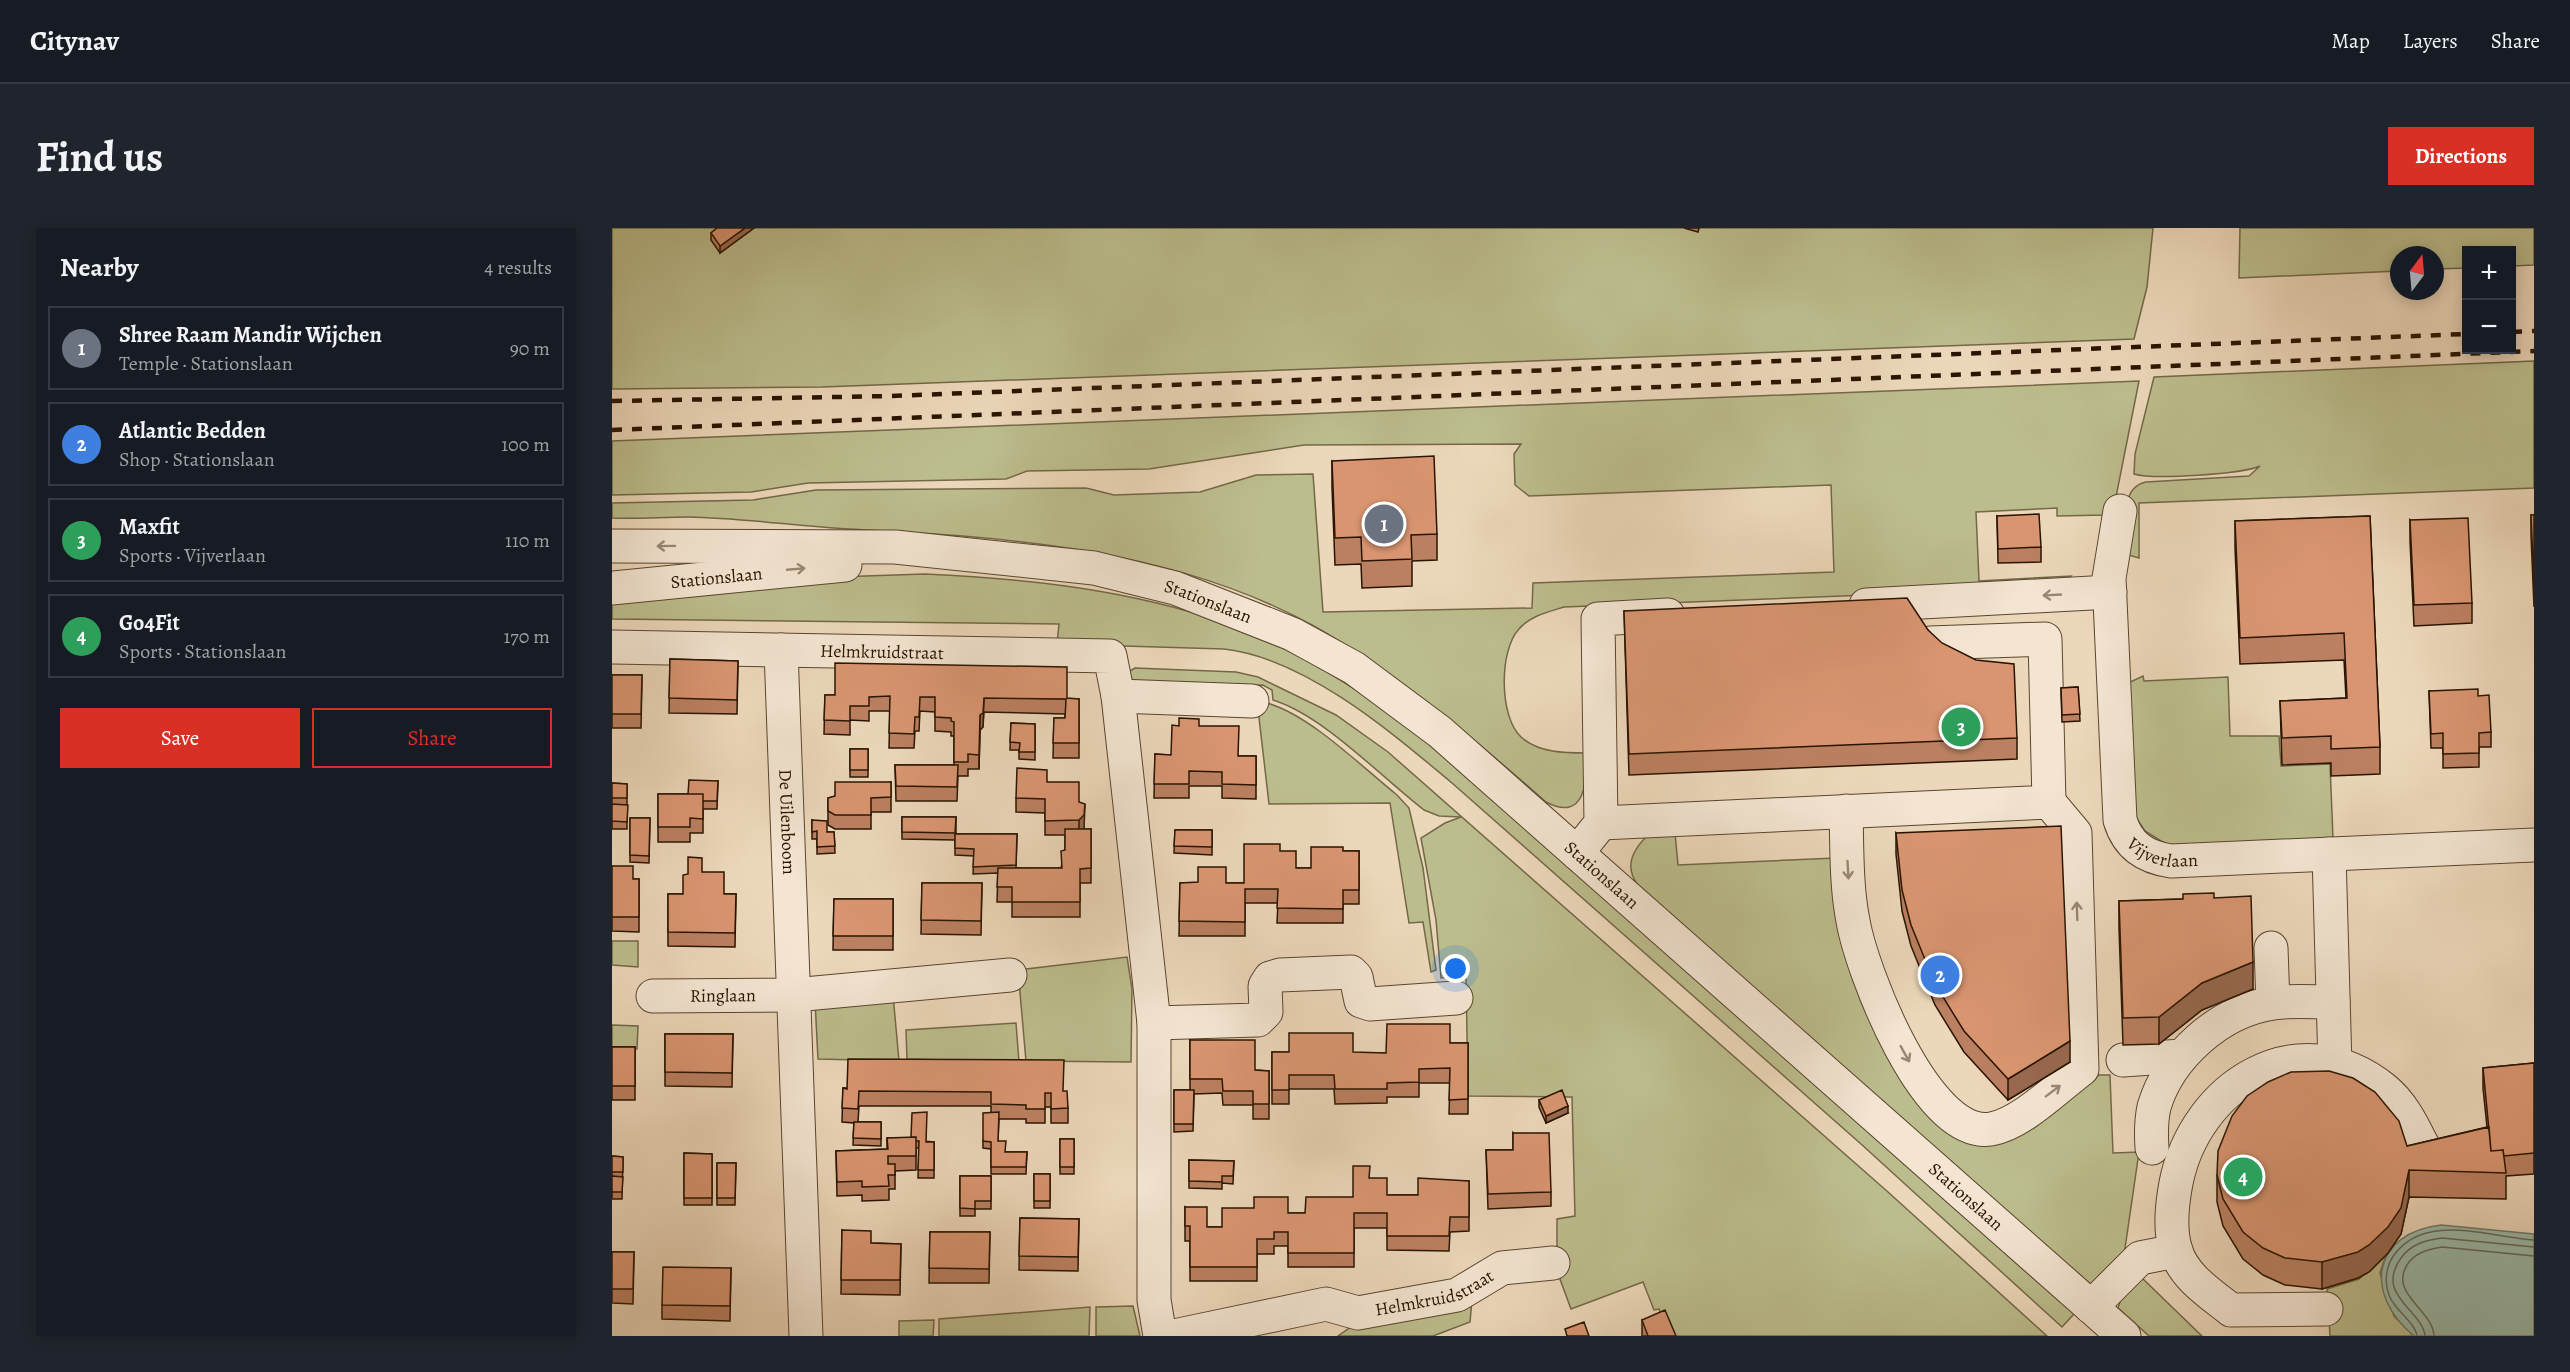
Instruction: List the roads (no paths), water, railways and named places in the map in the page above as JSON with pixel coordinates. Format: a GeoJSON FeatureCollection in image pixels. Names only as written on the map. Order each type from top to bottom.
{"type":"FeatureCollection","features":[{"type":"Feature","properties":{"kind":"street","name":"Vijverlaan"},"geometry":{"type":"LineString","coordinates":[[2120,511],[2109,578],[2120,820],[2126,837],[2152,858],[2171,861],[2534,846]]}},
{"type":"Feature","properties":{"kind":"street","name":"Stationslaan"},"geometry":{"type":"LineString","coordinates":[[612,546],[895,547],[1094,568],[1136,578],[1218,604],[1292,634],[1354,669],[1412,709],[2124,1336]]}},
{"type":"Feature","properties":{"kind":"street","name":"Stationslaan"},"geometry":{"type":"LineString","coordinates":[[612,588],[856,564],[1002,557]]}},
{"type":"Feature","properties":{"kind":"street"},"geometry":{"type":"LineString","coordinates":[[1836,606],[2110,592]]}},
{"type":"Feature","properties":{"kind":"street"},"geometry":{"type":"LineString","coordinates":[[1577,853],[1601,823],[1598,619],[1693,614]]}},
{"type":"Feature","properties":{"kind":"street"},"geometry":{"type":"LineString","coordinates":[[1846,811],[1852,920],[1862,959],[1899,1044],[1920,1081],[1948,1112],[1968,1128],[1991,1129],[2012,1122],[2082,1069],[2075,833],[2049,801],[2045,639],[1930,643]]}},
{"type":"Feature","properties":{"kind":"street","name":"Helmkruidstraat"},"geometry":{"type":"LineString","coordinates":[[612,647],[1110,656],[1118,696],[1154,1023],[1154,1300],[1160,1336]]}},
{"type":"Feature","properties":{"kind":"street","name":"De Uilenboom"},"geometry":{"type":"LineString","coordinates":[[781,650],[806,1336]]}},
{"type":"Feature","properties":{"kind":"street"},"geometry":{"type":"LineString","coordinates":[[1118,696],[1251,701]]}},
{"type":"Feature","properties":{"kind":"street"},"geometry":{"type":"LineString","coordinates":[[1601,823],[2049,801]]}},
{"type":"Feature","properties":{"kind":"street"},"geometry":{"type":"LineString","coordinates":[[2329,854],[2335,1066]]}},
{"type":"Feature","properties":{"kind":"street"},"geometry":{"type":"LineString","coordinates":[[2271,948],[2273,1003]]}},
{"type":"Feature","properties":{"kind":"street"},"geometry":{"type":"LineString","coordinates":[[1154,1023],[1258,1020],[1266,1012],[1265,986],[1270,978],[1280,975],[1351,972],[1356,977],[1361,1001],[1370,1004],[1456,998]]}},
{"type":"Feature","properties":{"kind":"street"},"geometry":{"type":"LineString","coordinates":[[794,995],[1010,975]]}},
{"type":"Feature","properties":{"kind":"street","name":"Ringlaan"},"geometry":{"type":"LineString","coordinates":[[653,996],[794,995]]}},
{"type":"Feature","properties":{"kind":"street"},"geometry":{"type":"LineString","coordinates":[[2152,1148],[2151,1126],[2155,1106],[2167,1078],[2182,1056],[2209,1031],[2226,1020],[2273,1003],[2333,1002]]}},
{"type":"Feature","properties":{"kind":"street"},"geometry":{"type":"LineString","coordinates":[[2123,1060],[2182,1056]]}},
{"type":"Feature","properties":{"kind":"street"},"geometry":{"type":"LineString","coordinates":[[2326,1309],[2231,1310],[2195,1281],[2176,1251],[2172,1214],[2178,1173],[2187,1149],[2209,1109],[2239,1082],[2272,1065],[2290,1061],[2335,1066],[2355,1072],[2386,1090],[2410,1120],[2427,1154]]}},
{"type":"Feature","properties":{"kind":"street"},"geometry":{"type":"LineString","coordinates":[[2091,1307],[2140,1258],[2176,1251]]}},
{"type":"Feature","properties":{"kind":"street","name":"Helmkruidstraat"},"geometry":{"type":"LineString","coordinates":[[1174,1336],[1326,1304],[1358,1313],[1457,1295],[1502,1268],[1553,1263]]}},
{"type":"Feature","properties":{"kind":"water"},"geometry":{"type":"Polygon","coordinates":[[[2441,1225],[2534,1234],[2534,1336],[2414,1336],[2398,1320],[2387,1302],[2382,1285],[2382,1268],[2389,1253],[2400,1240],[2418,1230],[2441,1225]]]}},
{"type":"Feature","properties":{"kind":"railway"},"geometry":{"type":"LineString","coordinates":[[2516,332],[2534,331]]}},
{"type":"Feature","properties":{"kind":"railway"},"geometry":{"type":"LineString","coordinates":[[612,401],[891,396],[2462,334]]}},
{"type":"Feature","properties":{"kind":"railway"},"geometry":{"type":"LineString","coordinates":[[612,430],[2534,351]]}},
{"type":"Feature","properties":{"kind":"place","name":"Shree Raam Mandir Wijchen"},"geometry":{"type":"Point","coordinates":[1384,524]}},
{"type":"Feature","properties":{"kind":"place","name":"Maxfit"},"geometry":{"type":"Point","coordinates":[1961,727]}},
{"type":"Feature","properties":{"kind":"place","name":"Atlantic Bedden"},"geometry":{"type":"Point","coordinates":[1940,975]}},
{"type":"Feature","properties":{"kind":"place","name":"Go4Fit"},"geometry":{"type":"Point","coordinates":[2243,1177]}}]}
